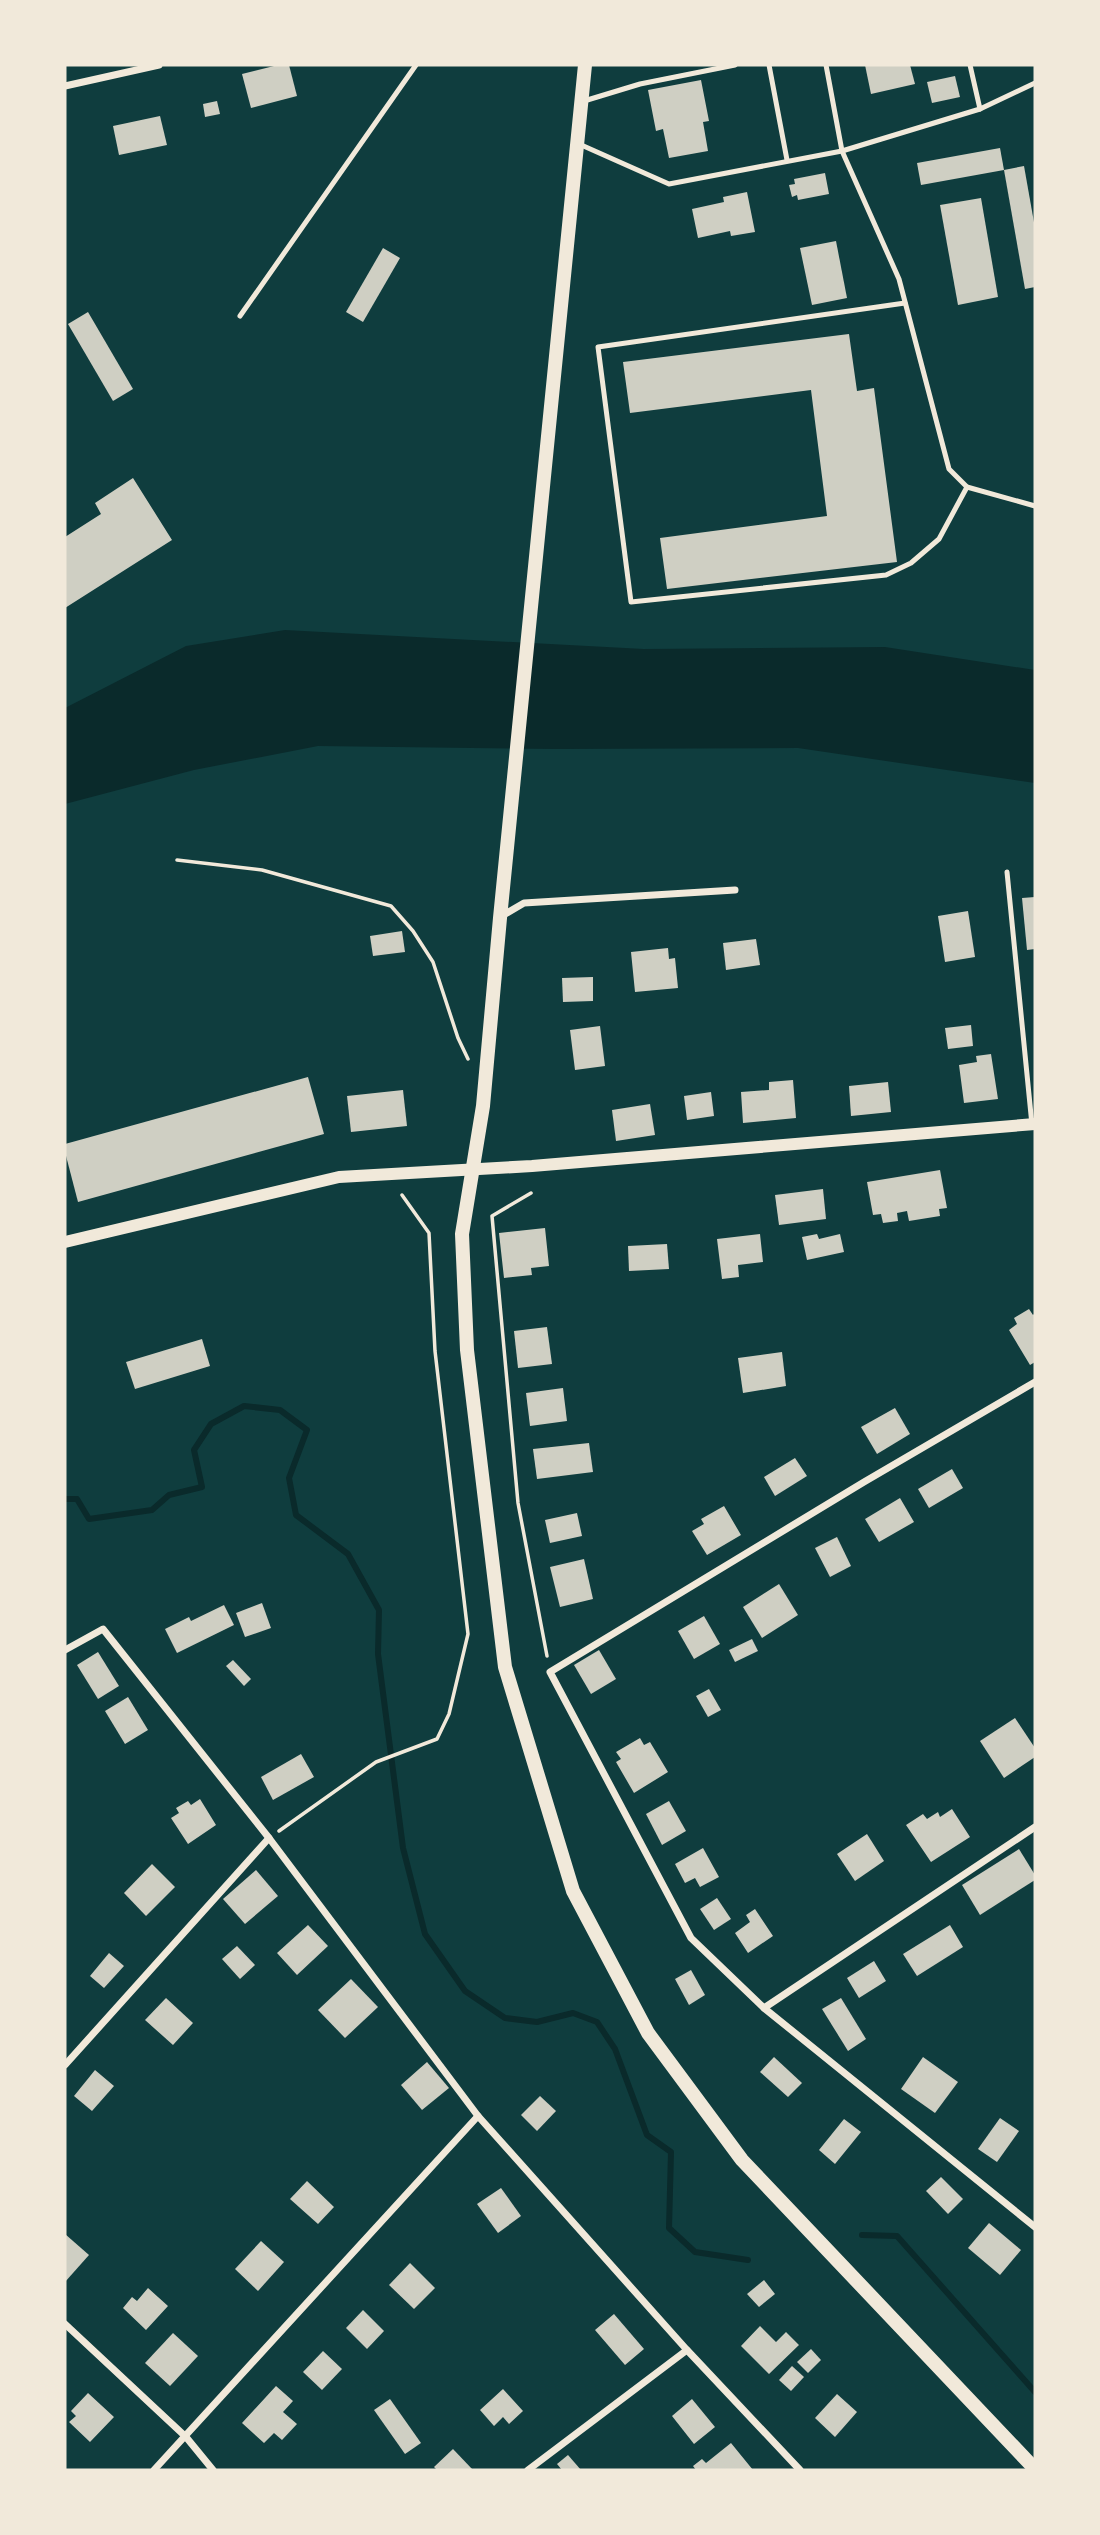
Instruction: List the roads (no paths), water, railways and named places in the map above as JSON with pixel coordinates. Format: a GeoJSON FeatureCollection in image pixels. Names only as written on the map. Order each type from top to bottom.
{"type":"FeatureCollection","features":[{"type":"Feature","properties":{"kind":"main road"},"geometry":{"type":"LineString","coordinates":[[585,65],[499,918],[483,1106],[462,1234],[467,1350],[505,1667],[573,1891],[648,2033],[742,2160],[1035,2469]]}},
{"type":"Feature","properties":{"kind":"street"},"geometry":{"type":"LineString","coordinates":[[65,86],[159,65]]}},
{"type":"Feature","properties":{"kind":"street"},"geometry":{"type":"LineString","coordinates":[[499,918],[524,903],[735,890]]}},
{"type":"Feature","properties":{"kind":"street"},"geometry":{"type":"LineString","coordinates":[[65,1242],[339,1177],[532,1167],[1034,1125]]}},
{"type":"Feature","properties":{"kind":"street"},"geometry":{"type":"LineString","coordinates":[[1035,1382],[550,1672],[691,1938],[764,2008],[1035,2227]]}},
{"type":"Feature","properties":{"kind":"street"},"geometry":{"type":"LineString","coordinates":[[65,1650],[103,1629],[269,1838],[478,2116],[687,2350],[800,2470]]}},
{"type":"Feature","properties":{"kind":"street"},"geometry":{"type":"LineString","coordinates":[[764,2008],[1035,1827]]}},
{"type":"Feature","properties":{"kind":"street"},"geometry":{"type":"LineString","coordinates":[[65,2065],[269,1838]]}},
{"type":"Feature","properties":{"kind":"street"},"geometry":{"type":"LineString","coordinates":[[154,2470],[478,2116]]}},
{"type":"Feature","properties":{"kind":"street"},"geometry":{"type":"LineString","coordinates":[[65,2323],[186,2437],[213,2470]]}},
{"type":"Feature","properties":{"kind":"street"},"geometry":{"type":"LineString","coordinates":[[528,2470],[687,2350]]}},
{"type":"Feature","properties":{"kind":"lane"},"geometry":{"type":"LineString","coordinates":[[240,316],[416,65]]}},
{"type":"Feature","properties":{"kind":"lane"},"geometry":{"type":"LineString","coordinates":[[581,102],[639,84],[735,65]]}},
{"type":"Feature","properties":{"kind":"lane"},"geometry":{"type":"LineString","coordinates":[[769,65],[787,160]]}},
{"type":"Feature","properties":{"kind":"lane"},"geometry":{"type":"LineString","coordinates":[[826,65],[842,150],[899,279],[948,469],[967,487],[1035,506]]}},
{"type":"Feature","properties":{"kind":"lane"},"geometry":{"type":"LineString","coordinates":[[970,65],[980,109]]}},
{"type":"Feature","properties":{"kind":"lane"},"geometry":{"type":"LineString","coordinates":[[577,142],[669,184],[842,150],[980,109],[1035,83]]}},
{"type":"Feature","properties":{"kind":"lane"},"geometry":{"type":"LineString","coordinates":[[905,303],[598,347],[631,602],[886,575],[911,563],[939,539],[967,487]]}},
{"type":"Feature","properties":{"kind":"lane"},"geometry":{"type":"LineString","coordinates":[[1007,872],[1034,1125]]}},
{"type":"Feature","properties":{"kind":"water"},"geometry":{"type":"Polygon","coordinates":[[[285,630],[644,649],[885,647],[1035,670],[1035,783],[798,748],[318,746],[194,770],[65,804],[65,708],[186,646],[285,630]]]}},
{"type":"Feature","properties":{"kind":"waterway"},"geometry":{"type":"LineString","coordinates":[[65,1499],[77,1499],[89,1519],[152,1510],[169,1495],[202,1487],[194,1450],[211,1424],[244,1406],[280,1410],[307,1430],[289,1478],[296,1515],[348,1554],[379,1610],[378,1654],[403,1848],[425,1934],[465,1991],[505,2018],[537,2022],[573,2013],[597,2022],[615,2049],[647,2135],[671,2152],[669,2228],[695,2252],[748,2260]]}},
{"type":"Feature","properties":{"kind":"waterway"},"geometry":{"type":"LineString","coordinates":[[862,2235],[897,2236],[1035,2392]]}}]}
